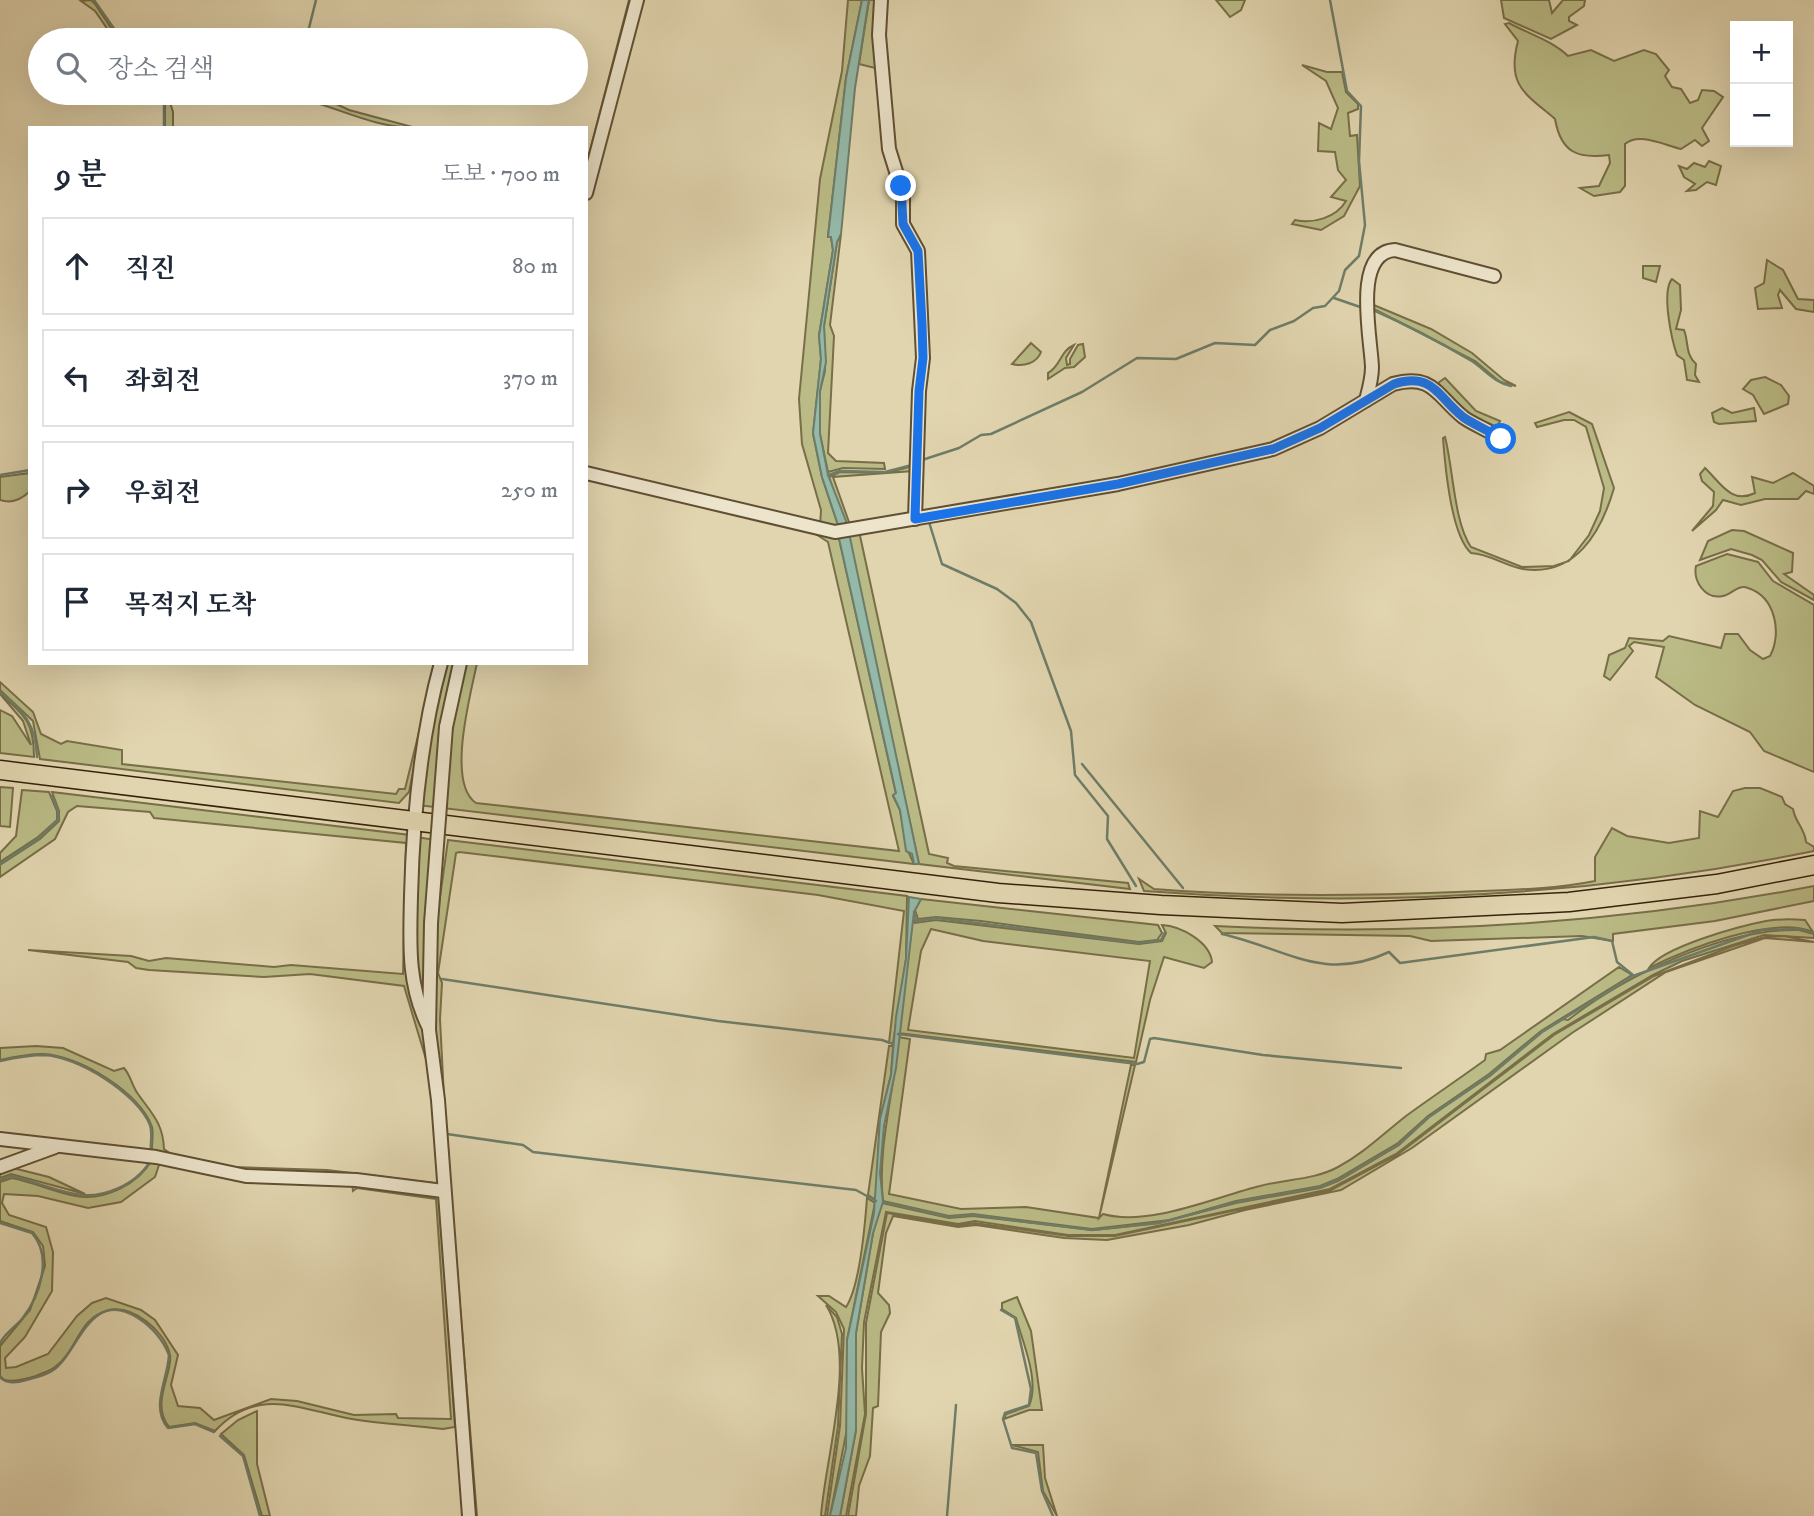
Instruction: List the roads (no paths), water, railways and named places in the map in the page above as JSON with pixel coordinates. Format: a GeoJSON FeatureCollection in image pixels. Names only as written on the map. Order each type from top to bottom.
{"type":"FeatureCollection","features":[{"type":"Feature","properties":{"kind":"highway"},"geometry":{"type":"LineString","coordinates":[[0,770],[998,893],[1161,905],[1342,913],[1569,902],[1717,884],[1814,865]]}},
{"type":"Feature","properties":{"kind":"street"},"geometry":{"type":"LineString","coordinates":[[588,185],[637,0]]}},
{"type":"Feature","properties":{"kind":"street"},"geometry":{"type":"LineString","coordinates":[[881,0],[879,35],[889,149],[903,194],[903,224],[918,251],[923,358],[919,391],[915,519]]}},
{"type":"Feature","properties":{"kind":"street"},"geometry":{"type":"LineString","coordinates":[[1366,400],[1371,368],[1367,286],[1377,255],[1384,250],[1395,250],[1494,276]]}},
{"type":"Feature","properties":{"kind":"street"},"geometry":{"type":"LineString","coordinates":[[588,473],[835,532],[1118,484],[1273,449],[1320,428],[1405,380],[1424,382],[1441,393],[1464,417],[1501,439]]}},
{"type":"Feature","properties":{"kind":"street"},"geometry":{"type":"LineString","coordinates":[[429,1030],[415,996],[410,965],[412,822],[423,748],[441,665]]}},
{"type":"Feature","properties":{"kind":"street"},"geometry":{"type":"LineString","coordinates":[[460,665],[446,727],[430,923],[429,1030],[469,1516]]}},
{"type":"Feature","properties":{"kind":"street"},"geometry":{"type":"LineString","coordinates":[[0,1139],[156,1157],[246,1176],[356,1180],[443,1191]]}},
{"type":"Feature","properties":{"kind":"street"},"geometry":{"type":"LineString","coordinates":[[0,1167],[58,1146]]}},
{"type":"Feature","properties":{"kind":"waterway"},"geometry":{"type":"LineString","coordinates":[[94,0],[114,28]]}},
{"type":"Feature","properties":{"kind":"waterway"},"geometry":{"type":"LineString","coordinates":[[309,28],[316,0]]}},
{"type":"Feature","properties":{"kind":"waterway"},"geometry":{"type":"LineString","coordinates":[[922,460],[959,448],[981,435],[991,434],[1082,392],[1137,358],[1176,359],[1215,343],[1255,345],[1270,330],[1294,321],[1313,308],[1325,306],[1339,291],[1345,270],[1359,256],[1365,225],[1359,161],[1361,106],[1347,91],[1330,0]]}},
{"type":"Feature","properties":{"kind":"waterway"},"geometry":{"type":"LineString","coordinates":[[164,105],[164,126]]}},
{"type":"Feature","properties":{"kind":"waterway"},"geometry":{"type":"LineString","coordinates":[[1334,298],[1363,308]]}},
{"type":"Feature","properties":{"kind":"waterway"},"geometry":{"type":"LineString","coordinates":[[1371,309],[1446,346],[1499,382],[1511,386]]}},
{"type":"Feature","properties":{"kind":"waterway"},"geometry":{"type":"LineString","coordinates":[[828,475],[840,471],[885,472],[912,465]]}},
{"type":"Feature","properties":{"kind":"waterway"},"geometry":{"type":"LineString","coordinates":[[0,475],[28,470]]}},
{"type":"Feature","properties":{"kind":"waterway"},"geometry":{"type":"LineString","coordinates":[[929,522],[942,564],[997,589],[1016,603],[1031,622],[1071,731],[1075,775],[1108,816],[1107,839],[1136,886]]}},
{"type":"Feature","properties":{"kind":"waterway"},"geometry":{"type":"LineString","coordinates":[[0,692],[22,712],[31,727],[37,757]]}},
{"type":"Feature","properties":{"kind":"waterway"},"geometry":{"type":"LineString","coordinates":[[1082,764],[1183,888]]}},
{"type":"Feature","properties":{"kind":"waterway"},"geometry":{"type":"LineString","coordinates":[[0,864],[39,838],[58,820],[58,811],[52,796]]}},
{"type":"Feature","properties":{"kind":"waterway"},"geometry":{"type":"LineString","coordinates":[[914,912],[916,921],[936,918],[1139,943],[1161,940],[1165,932]]}},
{"type":"Feature","properties":{"kind":"waterway"},"geometry":{"type":"LineString","coordinates":[[883,1202],[949,1217],[973,1215],[1092,1230],[1159,1223],[1236,1202],[1320,1187],[1338,1180],[1399,1144],[1429,1117],[1490,1075],[1542,1032],[1633,976],[1762,930],[1799,929],[1814,933]]}},
{"type":"Feature","properties":{"kind":"waterway"},"geometry":{"type":"LineString","coordinates":[[1222,934],[1324,964],[1365,961],[1389,952],[1400,963],[1594,937],[1612,941],[1617,962],[1633,975]]}},
{"type":"Feature","properties":{"kind":"waterway"},"geometry":{"type":"LineString","coordinates":[[442,979],[718,1021],[882,1040],[893,1044]]}},
{"type":"Feature","properties":{"kind":"waterway"},"geometry":{"type":"LineString","coordinates":[[898,1034],[1137,1064],[1144,1062],[1150,1039],[1154,1038],[1263,1055],[1401,1068]]}},
{"type":"Feature","properties":{"kind":"waterway"},"geometry":{"type":"LineString","coordinates":[[0,1061],[44,1055],[57,1057],[104,1078],[133,1101],[143,1113],[151,1128],[151,1152]]}},
{"type":"Feature","properties":{"kind":"waterway"},"geometry":{"type":"LineString","coordinates":[[447,1134],[523,1145],[533,1152],[856,1190],[876,1201]]}},
{"type":"Feature","properties":{"kind":"waterway"},"geometry":{"type":"LineString","coordinates":[[0,1180],[11,1176],[67,1192],[96,1195],[128,1183],[137,1177],[150,1161]]}},
{"type":"Feature","properties":{"kind":"waterway"},"geometry":{"type":"LineString","coordinates":[[0,1223],[32,1233],[42,1253],[43,1265],[39,1288],[28,1310],[0,1343]]}},
{"type":"Feature","properties":{"kind":"waterway"},"geometry":{"type":"LineString","coordinates":[[0,1377],[15,1382],[49,1373],[60,1364],[90,1322],[99,1314],[110,1310],[123,1311],[138,1318],[152,1330],[169,1355],[160,1402],[160,1411],[168,1428],[195,1424],[214,1432]]}},
{"type":"Feature","properties":{"kind":"waterway"},"geometry":{"type":"LineString","coordinates":[[1001,1310],[1015,1318],[1031,1389],[1029,1405],[1005,1413],[1003,1419],[1012,1448],[1036,1453],[1042,1491],[1053,1516]]}},
{"type":"Feature","properties":{"kind":"waterway"},"geometry":{"type":"LineString","coordinates":[[947,1516],[956,1405]]}},
{"type":"Feature","properties":{"kind":"waterway"},"geometry":{"type":"LineString","coordinates":[[220,1436],[243,1456],[260,1516]]}}]}
